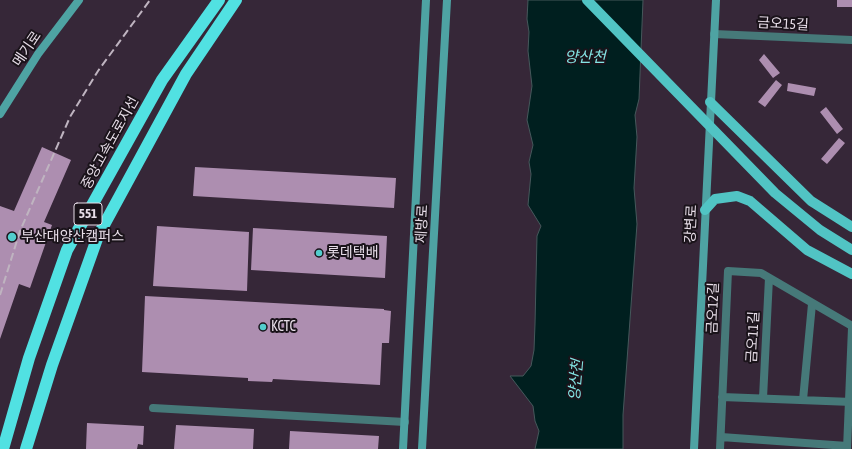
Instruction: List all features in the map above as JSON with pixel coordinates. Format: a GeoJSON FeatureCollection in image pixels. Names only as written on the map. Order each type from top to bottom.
{"type":"FeatureCollection","features":[{"type":"Feature","properties":{"kind":"highway","name":"중앙고속도로지선"},"geometry":{"type":"LineString","coordinates":[[3,449],[29,358],[67,250],[162,80],[219,0]]}},
{"type":"Feature","properties":{"kind":"highway","name":"551"},"geometry":{"type":"LineString","coordinates":[[26,449],[52,365],[98,236],[186,74],[236,0]]}},
{"type":"Feature","properties":{"kind":"main road"},"geometry":{"type":"LineString","coordinates":[[587,0],[775,193],[820,230],[852,250]]}},
{"type":"Feature","properties":{"kind":"main road"},"geometry":{"type":"LineString","coordinates":[[710,102],[811,201],[852,227]]}},
{"type":"Feature","properties":{"kind":"main road"},"geometry":{"type":"LineString","coordinates":[[705,210],[715,199],[737,196],[750,201],[807,250],[852,274]]}},
{"type":"Feature","properties":{"kind":"street","name":"메기로"},"geometry":{"type":"LineString","coordinates":[[0,114],[38,54],[79,0]]}},
{"type":"Feature","properties":{"kind":"street"},"geometry":{"type":"LineString","coordinates":[[403,449],[426,0]]}},
{"type":"Feature","properties":{"kind":"street","name":"제방로"},"geometry":{"type":"LineString","coordinates":[[422,449],[447,0]]}},
{"type":"Feature","properties":{"kind":"street","name":"강변로"},"geometry":{"type":"LineString","coordinates":[[694,449],[716,0]]}},
{"type":"Feature","properties":{"kind":"street","name":"금오15길"},"geometry":{"type":"LineString","coordinates":[[714,34],[852,40]]}},
{"type":"Feature","properties":{"kind":"street","name":"금오12길"},"geometry":{"type":"LineString","coordinates":[[720,449],[728,271],[761,273],[852,327]]}},
{"type":"Feature","properties":{"kind":"street","name":"금오11길"},"geometry":{"type":"LineString","coordinates":[[763,398],[769,278]]}},
{"type":"Feature","properties":{"kind":"street"},"geometry":{"type":"LineString","coordinates":[[803,400],[812,304]]}},
{"type":"Feature","properties":{"kind":"street"},"geometry":{"type":"LineString","coordinates":[[721,437],[847,447],[852,327]]}},
{"type":"Feature","properties":{"kind":"street"},"geometry":{"type":"LineString","coordinates":[[722,396],[850,402]]}},
{"type":"Feature","properties":{"kind":"street"},"geometry":{"type":"LineString","coordinates":[[153,408],[405,422]]}},
{"type":"Feature","properties":{"kind":"water","name":"양산천"},"geometry":{"type":"Polygon","coordinates":[[[528,0],[643,0],[639,99],[635,115],[637,137],[634,188],[637,224],[623,415],[623,449],[535,449],[539,431],[535,421],[533,406],[510,376],[523,376],[531,366],[534,350],[537,236],[541,226],[528,205],[531,174],[529,162],[533,145],[527,120],[532,86],[528,51],[528,0]]]}},
{"type":"Feature","properties":{"kind":"building"},"geometry":{"type":"Polygon","coordinates":[[[837,0],[852,0],[852,7],[837,7],[837,0]]]}},
{"type":"Feature","properties":{"kind":"building"},"geometry":{"type":"Polygon","coordinates":[[[764,54],[780,73],[773,78],[759,60],[764,54]]]}},
{"type":"Feature","properties":{"kind":"building"},"geometry":{"type":"Polygon","coordinates":[[[776,80],[782,85],[765,107],[758,102],[776,80]]]}},
{"type":"Feature","properties":{"kind":"building"},"geometry":{"type":"Polygon","coordinates":[[[788,83],[816,88],[814,96],[787,91],[788,83]]]}},
{"type":"Feature","properties":{"kind":"building"},"geometry":{"type":"Polygon","coordinates":[[[826,107],[843,129],[837,134],[820,112],[826,107]]]}},
{"type":"Feature","properties":{"kind":"building"},"geometry":{"type":"Polygon","coordinates":[[[839,138],[845,143],[827,164],[821,159],[839,138]]]}},
{"type":"Feature","properties":{"kind":"building"},"geometry":{"type":"Polygon","coordinates":[[[42,147],[71,160],[44,222],[52,225],[30,288],[19,284],[0,339],[0,206],[14,211],[42,147]]]}},
{"type":"Feature","properties":{"kind":"building"},"geometry":{"type":"Polygon","coordinates":[[[195,167],[396,178],[394,208],[193,196],[195,167]]]}},
{"type":"Feature","properties":{"kind":"building"},"geometry":{"type":"Polygon","coordinates":[[[157,226],[249,232],[247,291],[153,286],[157,226]]]}},
{"type":"Feature","properties":{"kind":"building","name":"롯데택배"},"geometry":{"type":"Polygon","coordinates":[[[253,228],[387,236],[385,278],[251,270],[253,228]]]}},
{"type":"Feature","properties":{"kind":"building","name":"KCTC"},"geometry":{"type":"Polygon","coordinates":[[[145,296],[384,309],[391,311],[389,343],[382,343],[380,385],[273,379],[272,382],[248,381],[248,378],[142,372],[145,296]]]}},
{"type":"Feature","properties":{"kind":"building"},"geometry":{"type":"Polygon","coordinates":[[[87,423],[144,426],[143,445],[138,444],[137,449],[86,449],[87,423]]]}},
{"type":"Feature","properties":{"kind":"building"},"geometry":{"type":"Polygon","coordinates":[[[176,425],[254,429],[253,449],[174,449],[176,425]]]}},
{"type":"Feature","properties":{"kind":"building"},"geometry":{"type":"Polygon","coordinates":[[[290,431],[379,436],[378,449],[289,449],[290,431]]]}},
{"type":"Feature","properties":{"kind":"railway"},"geometry":{"type":"LineString","coordinates":[[0,295],[20,231],[70,117],[98,71],[150,0]]}},
{"type":"Feature","properties":{"kind":"place","name":"부산대양산캠퍼스"},"geometry":{"type":"Point","coordinates":[12,237]}},
{"type":"Feature","properties":{"kind":"place","name":"롯데택배"},"geometry":{"type":"Point","coordinates":[319,253]}},
{"type":"Feature","properties":{"kind":"place","name":"KCTC"},"geometry":{"type":"Point","coordinates":[263,327]}}]}
